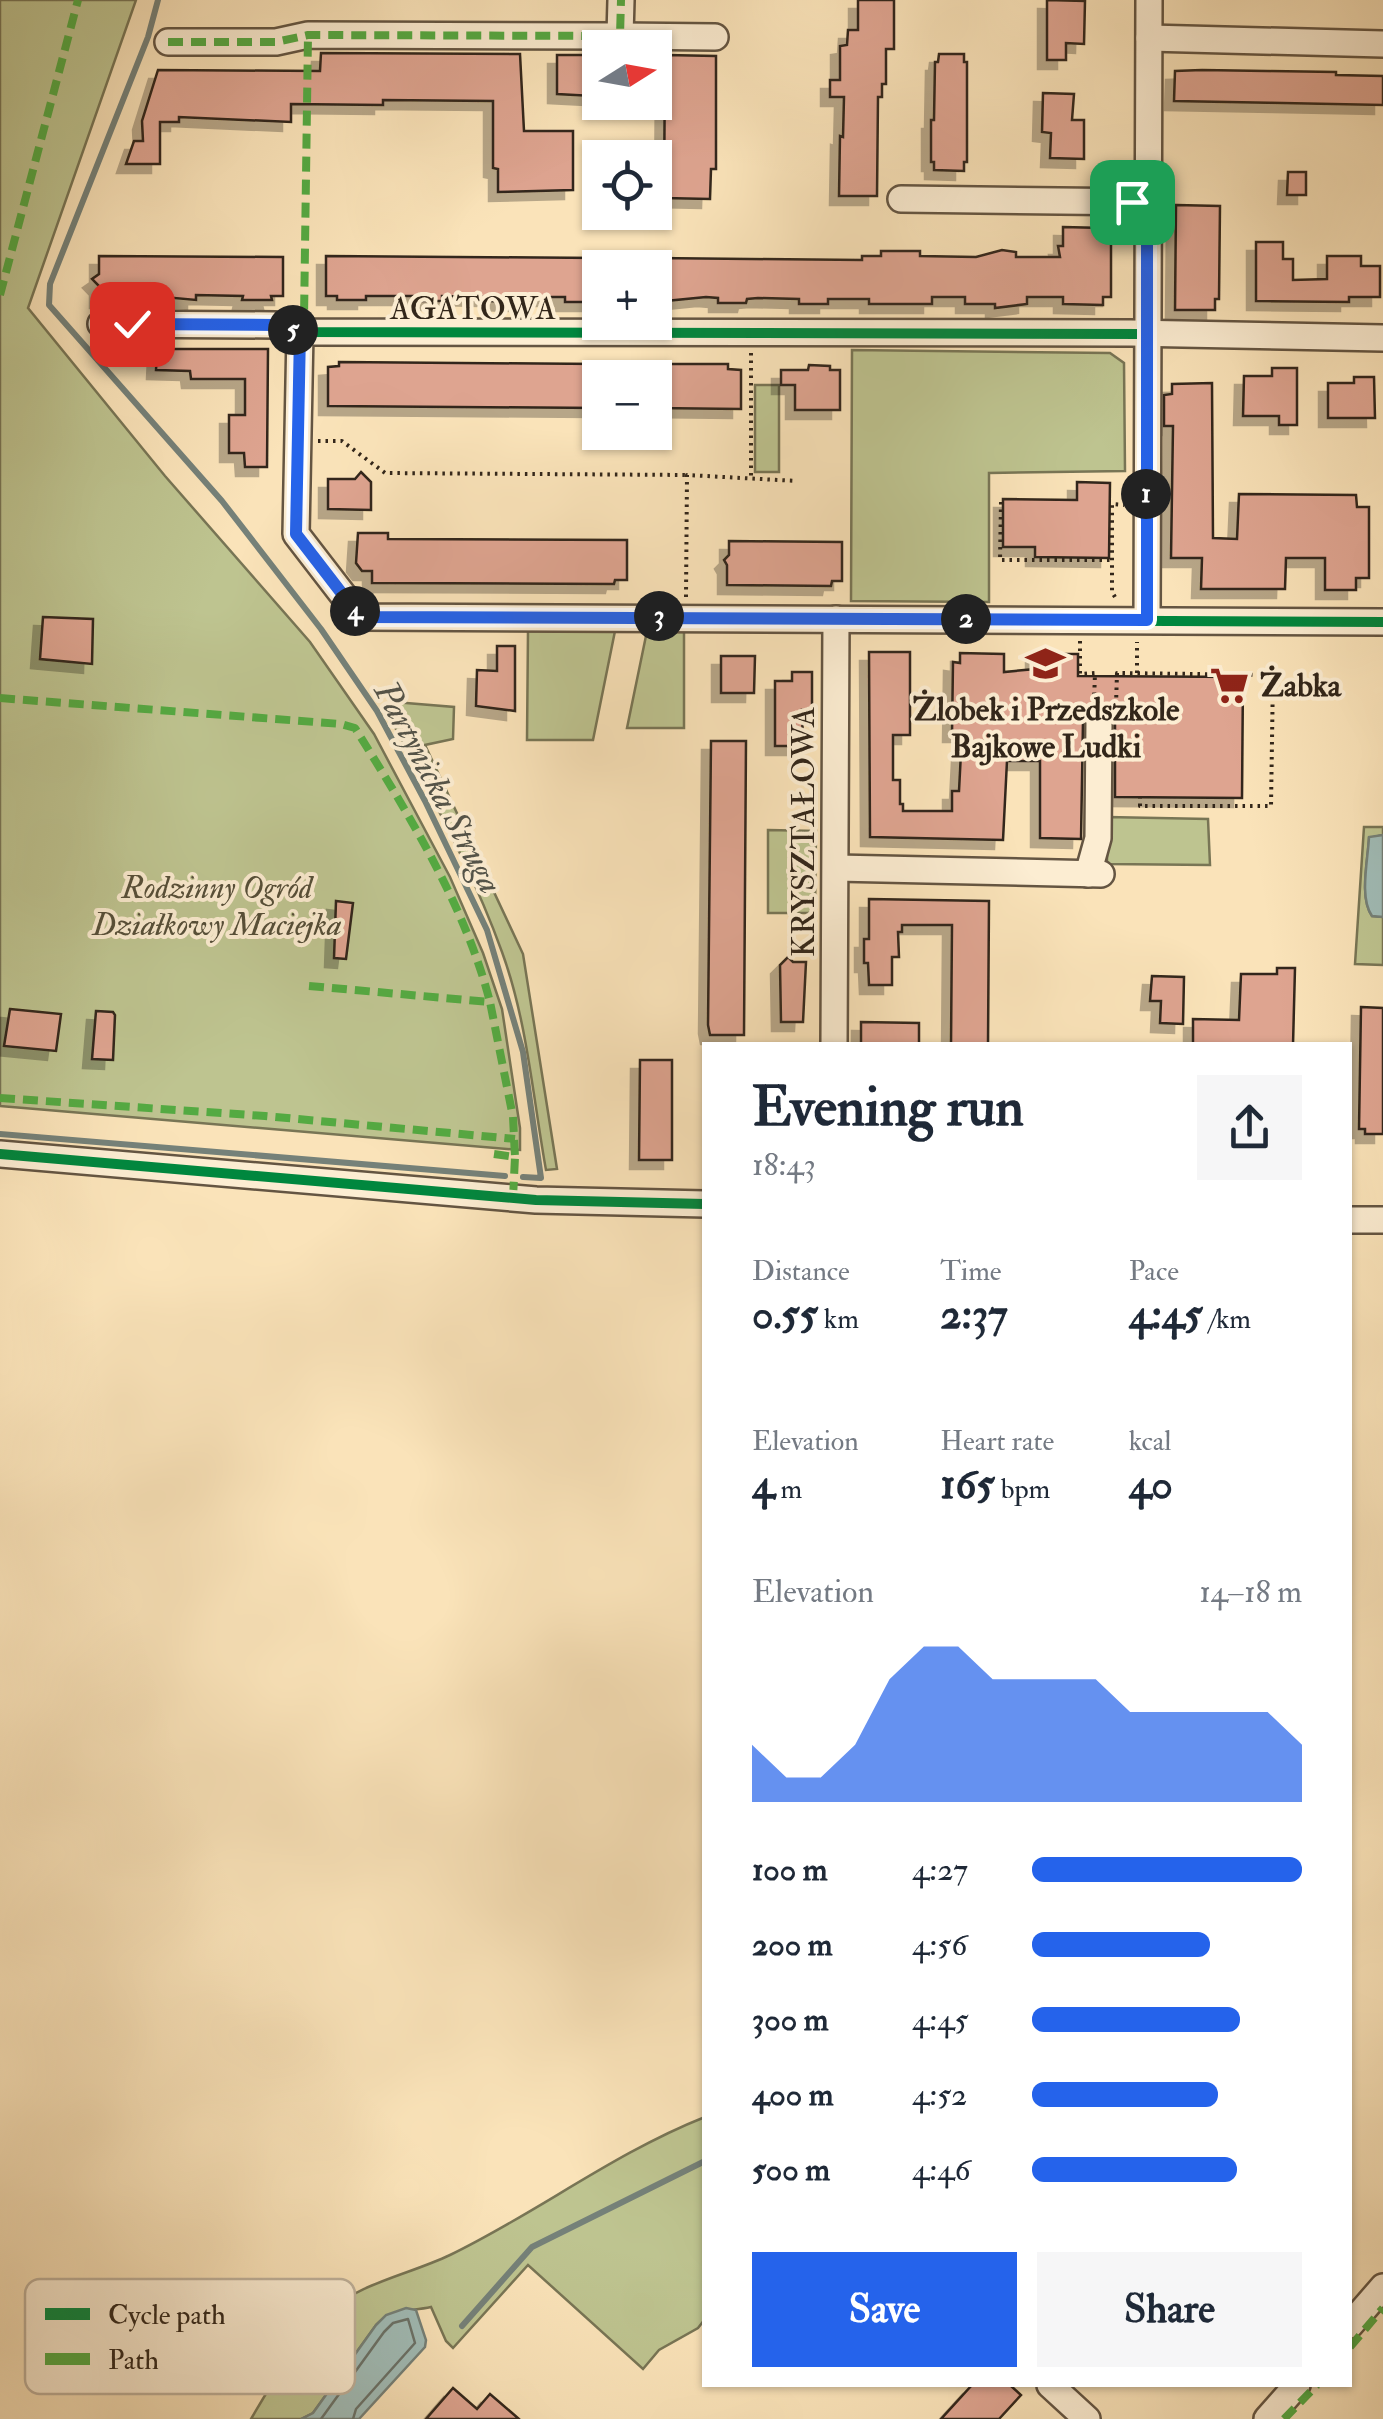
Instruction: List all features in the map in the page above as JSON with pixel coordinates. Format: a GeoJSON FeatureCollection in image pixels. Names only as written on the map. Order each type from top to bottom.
{"type":"FeatureCollection","features":[{"type":"Feature","properties":{"kind":"street"},"geometry":{"type":"LineString","coordinates":[[620,0],[620,30]]}},
{"type":"Feature","properties":{"kind":"street"},"geometry":{"type":"LineString","coordinates":[[1142,626],[1149,0]]}},
{"type":"Feature","properties":{"kind":"street"},"geometry":{"type":"LineString","coordinates":[[168,42],[276,42],[308,35],[582,36]]}},
{"type":"Feature","properties":{"kind":"street"},"geometry":{"type":"LineString","coordinates":[[672,37],[715,37]]}},
{"type":"Feature","properties":{"kind":"street"},"geometry":{"type":"LineString","coordinates":[[1149,38],[1383,44]]}},
{"type":"Feature","properties":{"kind":"street"},"geometry":{"type":"LineString","coordinates":[[902,199],[1147,202]]}},
{"type":"Feature","properties":{"kind":"street","name":"AGATOWA"},"geometry":{"type":"LineString","coordinates":[[101,324],[276,325],[300,332],[1383,338]]}},
{"type":"Feature","properties":{"kind":"street"},"geometry":{"type":"LineString","coordinates":[[300,332],[296,534],[360,617],[687,617],[1142,626],[1383,622]]}},
{"type":"Feature","properties":{"kind":"street","name":"KRYSZTAŁOWA"},"geometry":{"type":"LineString","coordinates":[[834,1042],[836,619]]}},
{"type":"Feature","properties":{"kind":"street"},"geometry":{"type":"LineString","coordinates":[[836,868],[1095,874],[1108,713]]}},
{"type":"Feature","properties":{"kind":"street"},"geometry":{"type":"LineString","coordinates":[[0,1154],[536,1200],[702,1204]]}},
{"type":"Feature","properties":{"kind":"street"},"geometry":{"type":"LineString","coordinates":[[1352,1220],[1383,1220]]}},
{"type":"Feature","properties":{"kind":"street"},"geometry":{"type":"LineString","coordinates":[[1352,2323],[1383,2287]]}},
{"type":"Feature","properties":{"kind":"street"},"geometry":{"type":"LineString","coordinates":[[1052,2387],[1088,2419]]}},
{"type":"Feature","properties":{"kind":"street"},"geometry":{"type":"LineString","coordinates":[[1267,2419],[1295,2387]]}},
{"type":"Feature","properties":{"kind":"path"},"geometry":{"type":"LineString","coordinates":[[751,348],[751,478]]}},
{"type":"Feature","properties":{"kind":"path"},"geometry":{"type":"LineString","coordinates":[[310,441],[342,440],[385,473],[687,475],[798,481]]}},
{"type":"Feature","properties":{"kind":"path"},"geometry":{"type":"LineString","coordinates":[[687,475],[687,617]]}},
{"type":"Feature","properties":{"kind":"path"},"geometry":{"type":"LineString","coordinates":[[1001,502],[1000,560],[1112,560]]}},
{"type":"Feature","properties":{"kind":"path"},"geometry":{"type":"LineString","coordinates":[[1122,605],[1112,592],[1112,504],[1134,505]]}},
{"type":"Feature","properties":{"kind":"path"},"geometry":{"type":"LineString","coordinates":[[1137,673],[1142,626]]}},
{"type":"Feature","properties":{"kind":"path"},"geometry":{"type":"LineString","coordinates":[[1080,632],[1080,674],[1094,674],[1094,722],[1108,713],[1117,673],[1273,674],[1271,806],[1140,806],[1140,797]]}},
{"type":"Feature","properties":{"kind":"path"},"geometry":{"type":"LineString","coordinates":[[1164,797],[1164,806]]}},
{"type":"Feature","properties":{"kind":"path"},"geometry":{"type":"LineString","coordinates":[[1190,797],[1190,806]]}},
{"type":"Feature","properties":{"kind":"path"},"geometry":{"type":"LineString","coordinates":[[1214,798],[1214,806]]}},
{"type":"Feature","properties":{"kind":"path"},"geometry":{"type":"LineString","coordinates":[[1238,798],[1238,806]]}},
{"type":"Feature","properties":{"kind":"green space","name":"Rodzinny Ogród Działkowy Maciejka"},"geometry":{"type":"Polygon","coordinates":[[[0,0],[136,0],[28,308],[165,476],[310,642],[374,734],[450,877],[483,953],[502,1009],[520,1150],[0,1106],[0,0]]]}},
{"type":"Feature","properties":{"kind":"green space"},"geometry":{"type":"Polygon","coordinates":[[[852,350],[1110,353],[1124,363],[1125,471],[989,473],[989,602],[851,601],[852,350]]]}},
{"type":"Feature","properties":{"kind":"green space"},"geometry":{"type":"Polygon","coordinates":[[[755,385],[779,385],[779,472],[755,472],[755,385]]]}},
{"type":"Feature","properties":{"kind":"green space"},"geometry":{"type":"Polygon","coordinates":[[[528,631],[615,631],[593,740],[527,740],[528,631]]]}},
{"type":"Feature","properties":{"kind":"green space"},"geometry":{"type":"Polygon","coordinates":[[[647,631],[684,631],[684,728],[627,728],[647,631]]]}},
{"type":"Feature","properties":{"kind":"green space"},"geometry":{"type":"Polygon","coordinates":[[[394,702],[454,707],[453,739],[425,745],[523,954],[557,1169],[546,1170],[523,1032],[502,952],[463,859],[386,710],[394,702]]]}},
{"type":"Feature","properties":{"kind":"green space"},"geometry":{"type":"Polygon","coordinates":[[[1107,817],[1208,819],[1210,865],[1107,864],[1107,817]]]}},
{"type":"Feature","properties":{"kind":"green space"},"geometry":{"type":"Polygon","coordinates":[[[1364,827],[1383,827],[1383,835],[1369,838],[1365,889],[1372,916],[1383,917],[1383,965],[1355,964],[1364,827]]]}},
{"type":"Feature","properties":{"kind":"green space"},"geometry":{"type":"Polygon","coordinates":[[[768,830],[816,831],[815,913],[768,913],[768,830]]]}},
{"type":"Feature","properties":{"kind":"green space"},"geometry":{"type":"Polygon","coordinates":[[[702,2118],[702,2323],[659,2350],[643,2369],[528,2265],[453,2348],[431,2307],[383,2319],[355,2354],[355,2294],[450,2255],[702,2118]]]}},
{"type":"Feature","properties":{"kind":"green space"},"geometry":{"type":"Polygon","coordinates":[[[266,2394],[327,2394],[313,2413],[301,2419],[251,2419],[266,2394]]]}},
{"type":"Feature","properties":{"kind":"water"},"geometry":{"type":"Polygon","coordinates":[[[1383,835],[1383,917],[1372,916],[1365,889],[1369,837],[1383,835]]]}},
{"type":"Feature","properties":{"kind":"water"},"geometry":{"type":"Polygon","coordinates":[[[406,2308],[416,2310],[425,2347],[359,2419],[301,2419],[313,2413],[327,2394],[355,2394],[355,2354],[386,2315],[406,2308]]]}},
{"type":"Feature","properties":{"kind":"building"},"geometry":{"type":"Polygon","coordinates":[[[858,0],[894,0],[894,49],[886,49],[886,84],[882,84],[882,97],[878,97],[877,196],[839,196],[844,97],[830,97],[830,80],[840,80],[840,46],[847,45],[848,30],[858,30],[858,0]]]}},
{"type":"Feature","properties":{"kind":"building"},"geometry":{"type":"Polygon","coordinates":[[[1047,0],[1085,1],[1084,44],[1066,43],[1066,60],[1047,60],[1047,0]]]}},
{"type":"Feature","properties":{"kind":"building"},"geometry":{"type":"Polygon","coordinates":[[[321,53],[520,54],[524,131],[573,131],[573,190],[498,192],[498,169],[493,168],[493,101],[291,104],[291,122],[179,117],[179,122],[160,122],[160,164],[126,164],[134,141],[143,141],[142,121],[158,70],[320,71],[321,53]]]}},
{"type":"Feature","properties":{"kind":"building"},"geometry":{"type":"Polygon","coordinates":[[[939,54],[964,54],[967,62],[964,171],[934,170],[931,162],[935,62],[939,54]]]}},
{"type":"Feature","properties":{"kind":"building"},"geometry":{"type":"Polygon","coordinates":[[[557,55],[582,55],[582,95],[557,94],[557,55]]]}},
{"type":"Feature","properties":{"kind":"building"},"geometry":{"type":"Polygon","coordinates":[[[672,55],[716,56],[716,169],[711,169],[710,199],[672,198],[672,140],[664,140],[665,120],[672,120],[672,55]]]}},
{"type":"Feature","properties":{"kind":"building"},"geometry":{"type":"Polygon","coordinates":[[[1175,71],[1383,76],[1383,105],[1174,101],[1175,71]]]}},
{"type":"Feature","properties":{"kind":"building"},"geometry":{"type":"Polygon","coordinates":[[[1043,93],[1074,94],[1072,120],[1084,120],[1084,159],[1050,158],[1051,133],[1042,132],[1043,93]]]}},
{"type":"Feature","properties":{"kind":"building"},"geometry":{"type":"Polygon","coordinates":[[[1288,172],[1306,172],[1306,195],[1287,195],[1288,172]]]}},
{"type":"Feature","properties":{"kind":"building"},"geometry":{"type":"Polygon","coordinates":[[[1176,205],[1220,206],[1219,299],[1215,299],[1215,310],[1175,310],[1176,205]]]}},
{"type":"Feature","properties":{"kind":"building"},"geometry":{"type":"Polygon","coordinates":[[[1063,227],[1104,228],[1104,234],[1111,235],[1111,297],[1103,297],[1103,305],[1063,304],[1063,297],[1027,297],[1027,304],[995,308],[995,304],[965,304],[965,297],[932,297],[932,304],[869,304],[869,299],[828,299],[828,304],[758,298],[747,299],[746,303],[718,303],[718,298],[706,297],[672,300],[672,258],[862,260],[862,256],[881,256],[881,251],[976,257],[1002,250],[1016,252],[1016,257],[1060,257],[1058,246],[1063,246],[1063,227]]]}},
{"type":"Feature","properties":{"kind":"building"},"geometry":{"type":"Polygon","coordinates":[[[1256,242],[1283,242],[1283,259],[1293,259],[1293,280],[1327,279],[1327,256],[1361,256],[1361,266],[1380,266],[1380,297],[1349,297],[1349,302],[1256,301],[1256,242]]]}},
{"type":"Feature","properties":{"kind":"building"},"geometry":{"type":"Polygon","coordinates":[[[99,256],[283,257],[283,296],[242,300],[243,296],[196,295],[196,300],[131,294],[131,299],[99,299],[99,286],[92,279],[99,274],[99,256]]]}},
{"type":"Feature","properties":{"kind":"building"},"geometry":{"type":"Polygon","coordinates":[[[326,256],[582,258],[582,302],[565,302],[565,297],[518,297],[518,302],[489,301],[489,297],[442,296],[442,301],[413,301],[413,296],[337,300],[337,296],[326,296],[326,256]]]}},
{"type":"Feature","properties":{"kind":"building"},"geometry":{"type":"Polygon","coordinates":[[[157,349],[268,349],[267,467],[245,467],[244,453],[229,453],[229,415],[245,415],[245,379],[191,379],[190,371],[156,370],[157,349]]]}},
{"type":"Feature","properties":{"kind":"building"},"geometry":{"type":"Polygon","coordinates":[[[339,362],[582,364],[582,408],[328,406],[328,367],[339,366],[339,362]]]}},
{"type":"Feature","properties":{"kind":"building"},"geometry":{"type":"Polygon","coordinates":[[[672,364],[728,364],[728,369],[741,370],[741,409],[672,408],[672,364]]]}},
{"type":"Feature","properties":{"kind":"building"},"geometry":{"type":"Polygon","coordinates":[[[809,365],[840,370],[840,410],[795,410],[795,385],[781,385],[781,370],[808,370],[809,365]]]}},
{"type":"Feature","properties":{"kind":"building"},"geometry":{"type":"Polygon","coordinates":[[[1272,368],[1297,368],[1297,425],[1279,425],[1279,416],[1243,416],[1244,376],[1272,376],[1272,368]]]}},
{"type":"Feature","properties":{"kind":"building"},"geometry":{"type":"Polygon","coordinates":[[[1354,377],[1374,377],[1375,418],[1328,418],[1328,383],[1354,383],[1354,377]]]}},
{"type":"Feature","properties":{"kind":"building"},"geometry":{"type":"Polygon","coordinates":[[[1212,383],[1213,538],[1237,539],[1239,494],[1356,495],[1357,507],[1369,507],[1369,578],[1356,578],[1356,590],[1325,590],[1325,558],[1286,558],[1285,589],[1201,589],[1202,558],[1171,558],[1173,426],[1164,426],[1164,395],[1172,394],[1172,384],[1212,383]]]}},
{"type":"Feature","properties":{"kind":"building"},"geometry":{"type":"Polygon","coordinates":[[[361,472],[371,482],[371,510],[328,509],[328,479],[355,479],[361,472]]]}},
{"type":"Feature","properties":{"kind":"building"},"geometry":{"type":"Polygon","coordinates":[[[1077,482],[1110,483],[1109,558],[1035,557],[1035,547],[1003,547],[1003,499],[1077,500],[1077,482]]]}},
{"type":"Feature","properties":{"kind":"building"},"geometry":{"type":"Polygon","coordinates":[[[358,533],[388,533],[388,539],[627,540],[627,580],[615,580],[614,584],[372,583],[372,571],[362,571],[356,563],[358,533]]]}},
{"type":"Feature","properties":{"kind":"building"},"geometry":{"type":"Polygon","coordinates":[[[729,541],[842,542],[842,581],[832,581],[831,586],[727,585],[724,560],[729,555],[729,541]]]}},
{"type":"Feature","properties":{"kind":"building"},"geometry":{"type":"Polygon","coordinates":[[[43,617],[93,619],[92,664],[40,659],[43,617]]]}},
{"type":"Feature","properties":{"kind":"building"},"geometry":{"type":"Polygon","coordinates":[[[497,646],[515,646],[515,711],[476,706],[477,670],[497,671],[497,646]]]}},
{"type":"Feature","properties":{"kind":"building"},"geometry":{"type":"Polygon","coordinates":[[[869,652],[910,652],[910,735],[893,735],[893,780],[900,780],[903,811],[952,811],[952,791],[959,791],[962,733],[952,733],[953,662],[960,663],[960,653],[1004,654],[1004,672],[1035,669],[1035,654],[1078,654],[1078,676],[1243,677],[1242,798],[1115,797],[1115,721],[1108,709],[1098,706],[1086,713],[1083,722],[1081,839],[1040,838],[1040,761],[1007,761],[1003,840],[870,837],[869,652]]]}},
{"type":"Feature","properties":{"kind":"building"},"geometry":{"type":"Polygon","coordinates":[[[721,656],[755,656],[754,693],[721,693],[721,656]]]}},
{"type":"Feature","properties":{"kind":"building"},"geometry":{"type":"Polygon","coordinates":[[[792,672],[812,672],[812,711],[802,710],[803,746],[775,746],[775,681],[792,681],[792,672]]]}},
{"type":"Feature","properties":{"kind":"building"},"geometry":{"type":"Polygon","coordinates":[[[711,741],[746,741],[744,1035],[710,1035],[708,1025],[711,741]]]}},
{"type":"Feature","properties":{"kind":"building"},"geometry":{"type":"Polygon","coordinates":[[[869,899],[989,901],[988,1042],[951,1042],[952,925],[902,925],[902,932],[898,932],[899,957],[892,957],[892,985],[869,985],[864,939],[869,939],[869,899]]]}},
{"type":"Feature","properties":{"kind":"building"},"geometry":{"type":"Polygon","coordinates":[[[336,901],[353,903],[346,959],[334,958],[336,901]]]}},
{"type":"Feature","properties":{"kind":"building"},"geometry":{"type":"Polygon","coordinates":[[[788,957],[793,962],[806,962],[803,1022],[781,1022],[780,965],[788,957]]]}},
{"type":"Feature","properties":{"kind":"building"},"geometry":{"type":"Polygon","coordinates":[[[1277,968],[1295,968],[1293,1042],[1193,1042],[1193,1019],[1239,1020],[1241,974],[1277,974],[1277,968]]]}},
{"type":"Feature","properties":{"kind":"building"},"geometry":{"type":"Polygon","coordinates":[[[1152,976],[1184,977],[1183,1024],[1160,1023],[1161,1001],[1150,1001],[1152,976]]]}},
{"type":"Feature","properties":{"kind":"building"},"geometry":{"type":"Polygon","coordinates":[[[1361,1007],[1383,1008],[1383,1134],[1365,1134],[1365,1129],[1359,1129],[1361,1007]]]}},
{"type":"Feature","properties":{"kind":"building"},"geometry":{"type":"Polygon","coordinates":[[[10,1009],[61,1014],[56,1051],[4,1046],[10,1009]]]}},
{"type":"Feature","properties":{"kind":"building"},"geometry":{"type":"Polygon","coordinates":[[[96,1011],[115,1015],[113,1060],[92,1059],[96,1011]]]}},
{"type":"Feature","properties":{"kind":"building"},"geometry":{"type":"Polygon","coordinates":[[[861,1022],[919,1023],[919,1042],[861,1042],[861,1022]]]}},
{"type":"Feature","properties":{"kind":"building"},"geometry":{"type":"Polygon","coordinates":[[[640,1060],[672,1060],[672,1160],[639,1160],[640,1060]]]}},
{"type":"Feature","properties":{"kind":"building"},"geometry":{"type":"Polygon","coordinates":[[[970,2387],[1012,2387],[1021,2395],[999,2419],[941,2419],[970,2387]]]}},
{"type":"Feature","properties":{"kind":"building"},"geometry":{"type":"Polygon","coordinates":[[[453,2388],[477,2409],[490,2394],[519,2419],[426,2419],[453,2388]]]}},
{"type":"Feature","properties":{"kind":"waterway","name":"Partynicka Struga"},"geometry":{"type":"LineString","coordinates":[[158,0],[148,37],[50,284],[49,305],[222,501],[321,629],[377,711],[487,930],[523,1052],[541,1178],[523,1177]]}},
{"type":"Feature","properties":{"kind":"waterway"},"geometry":{"type":"LineString","coordinates":[[0,1134],[505,1176]]}},
{"type":"Feature","properties":{"kind":"waterway"},"geometry":{"type":"LineString","coordinates":[[462,2326],[532,2247],[702,2162]]}},
{"type":"Feature","properties":{"kind":"marked path"},"geometry":{"type":"LineString","coordinates":[[0,295],[78,0]]}},
{"type":"Feature","properties":{"kind":"marked path"},"geometry":{"type":"LineString","coordinates":[[168,42],[276,42],[308,35],[620,36],[621,0]]}},
{"type":"Feature","properties":{"kind":"marked path"},"geometry":{"type":"LineString","coordinates":[[300,332],[304,319],[308,35]]}},
{"type":"Feature","properties":{"kind":"marked path"},"geometry":{"type":"LineString","coordinates":[[0,698],[355,728],[450,895],[490,1002]]}},
{"type":"Feature","properties":{"kind":"marked path"},"geometry":{"type":"LineString","coordinates":[[309,986],[490,1002],[513,1117],[515,1157]]}},
{"type":"Feature","properties":{"kind":"marked path"},"geometry":{"type":"LineString","coordinates":[[0,1098],[265,1116],[515,1139]]}},
{"type":"Feature","properties":{"kind":"marked path"},"geometry":{"type":"LineString","coordinates":[[494,1154],[515,1157],[513,1198]]}},
{"type":"Feature","properties":{"kind":"marked path"},"geometry":{"type":"LineString","coordinates":[[1352,2345],[1383,2308]]}},
{"type":"Feature","properties":{"kind":"marked path"},"geometry":{"type":"LineString","coordinates":[[1284,2419],[1315,2387]]}},
{"type":"Feature","properties":{"kind":"cycle path"},"geometry":{"type":"LineString","coordinates":[[101,324],[276,325],[300,332],[1146,334]]}},
{"type":"Feature","properties":{"kind":"cycle path"},"geometry":{"type":"LineString","coordinates":[[300,332],[296,534],[360,617],[1383,622]]}},
{"type":"Feature","properties":{"kind":"cycle path"},"geometry":{"type":"LineString","coordinates":[[0,1154],[536,1200],[702,1204]]}},
{"type":"Feature","properties":{"kind":"place","name":"Żlobek i Przedszkole Bajkowe Ludki"},"geometry":{"type":"Point","coordinates":[1046,664]}},
{"type":"Feature","properties":{"kind":"place","name":"Żabka"},"geometry":{"type":"Point","coordinates":[1230,685]}},
{"type":"Feature","properties":{"kind":"route"},"geometry":{"type":"LineString","coordinates":[[132,324],[276,325],[300,332],[296,534],[360,617],[1147,620],[1147,202],[1132,202]]}}]}
